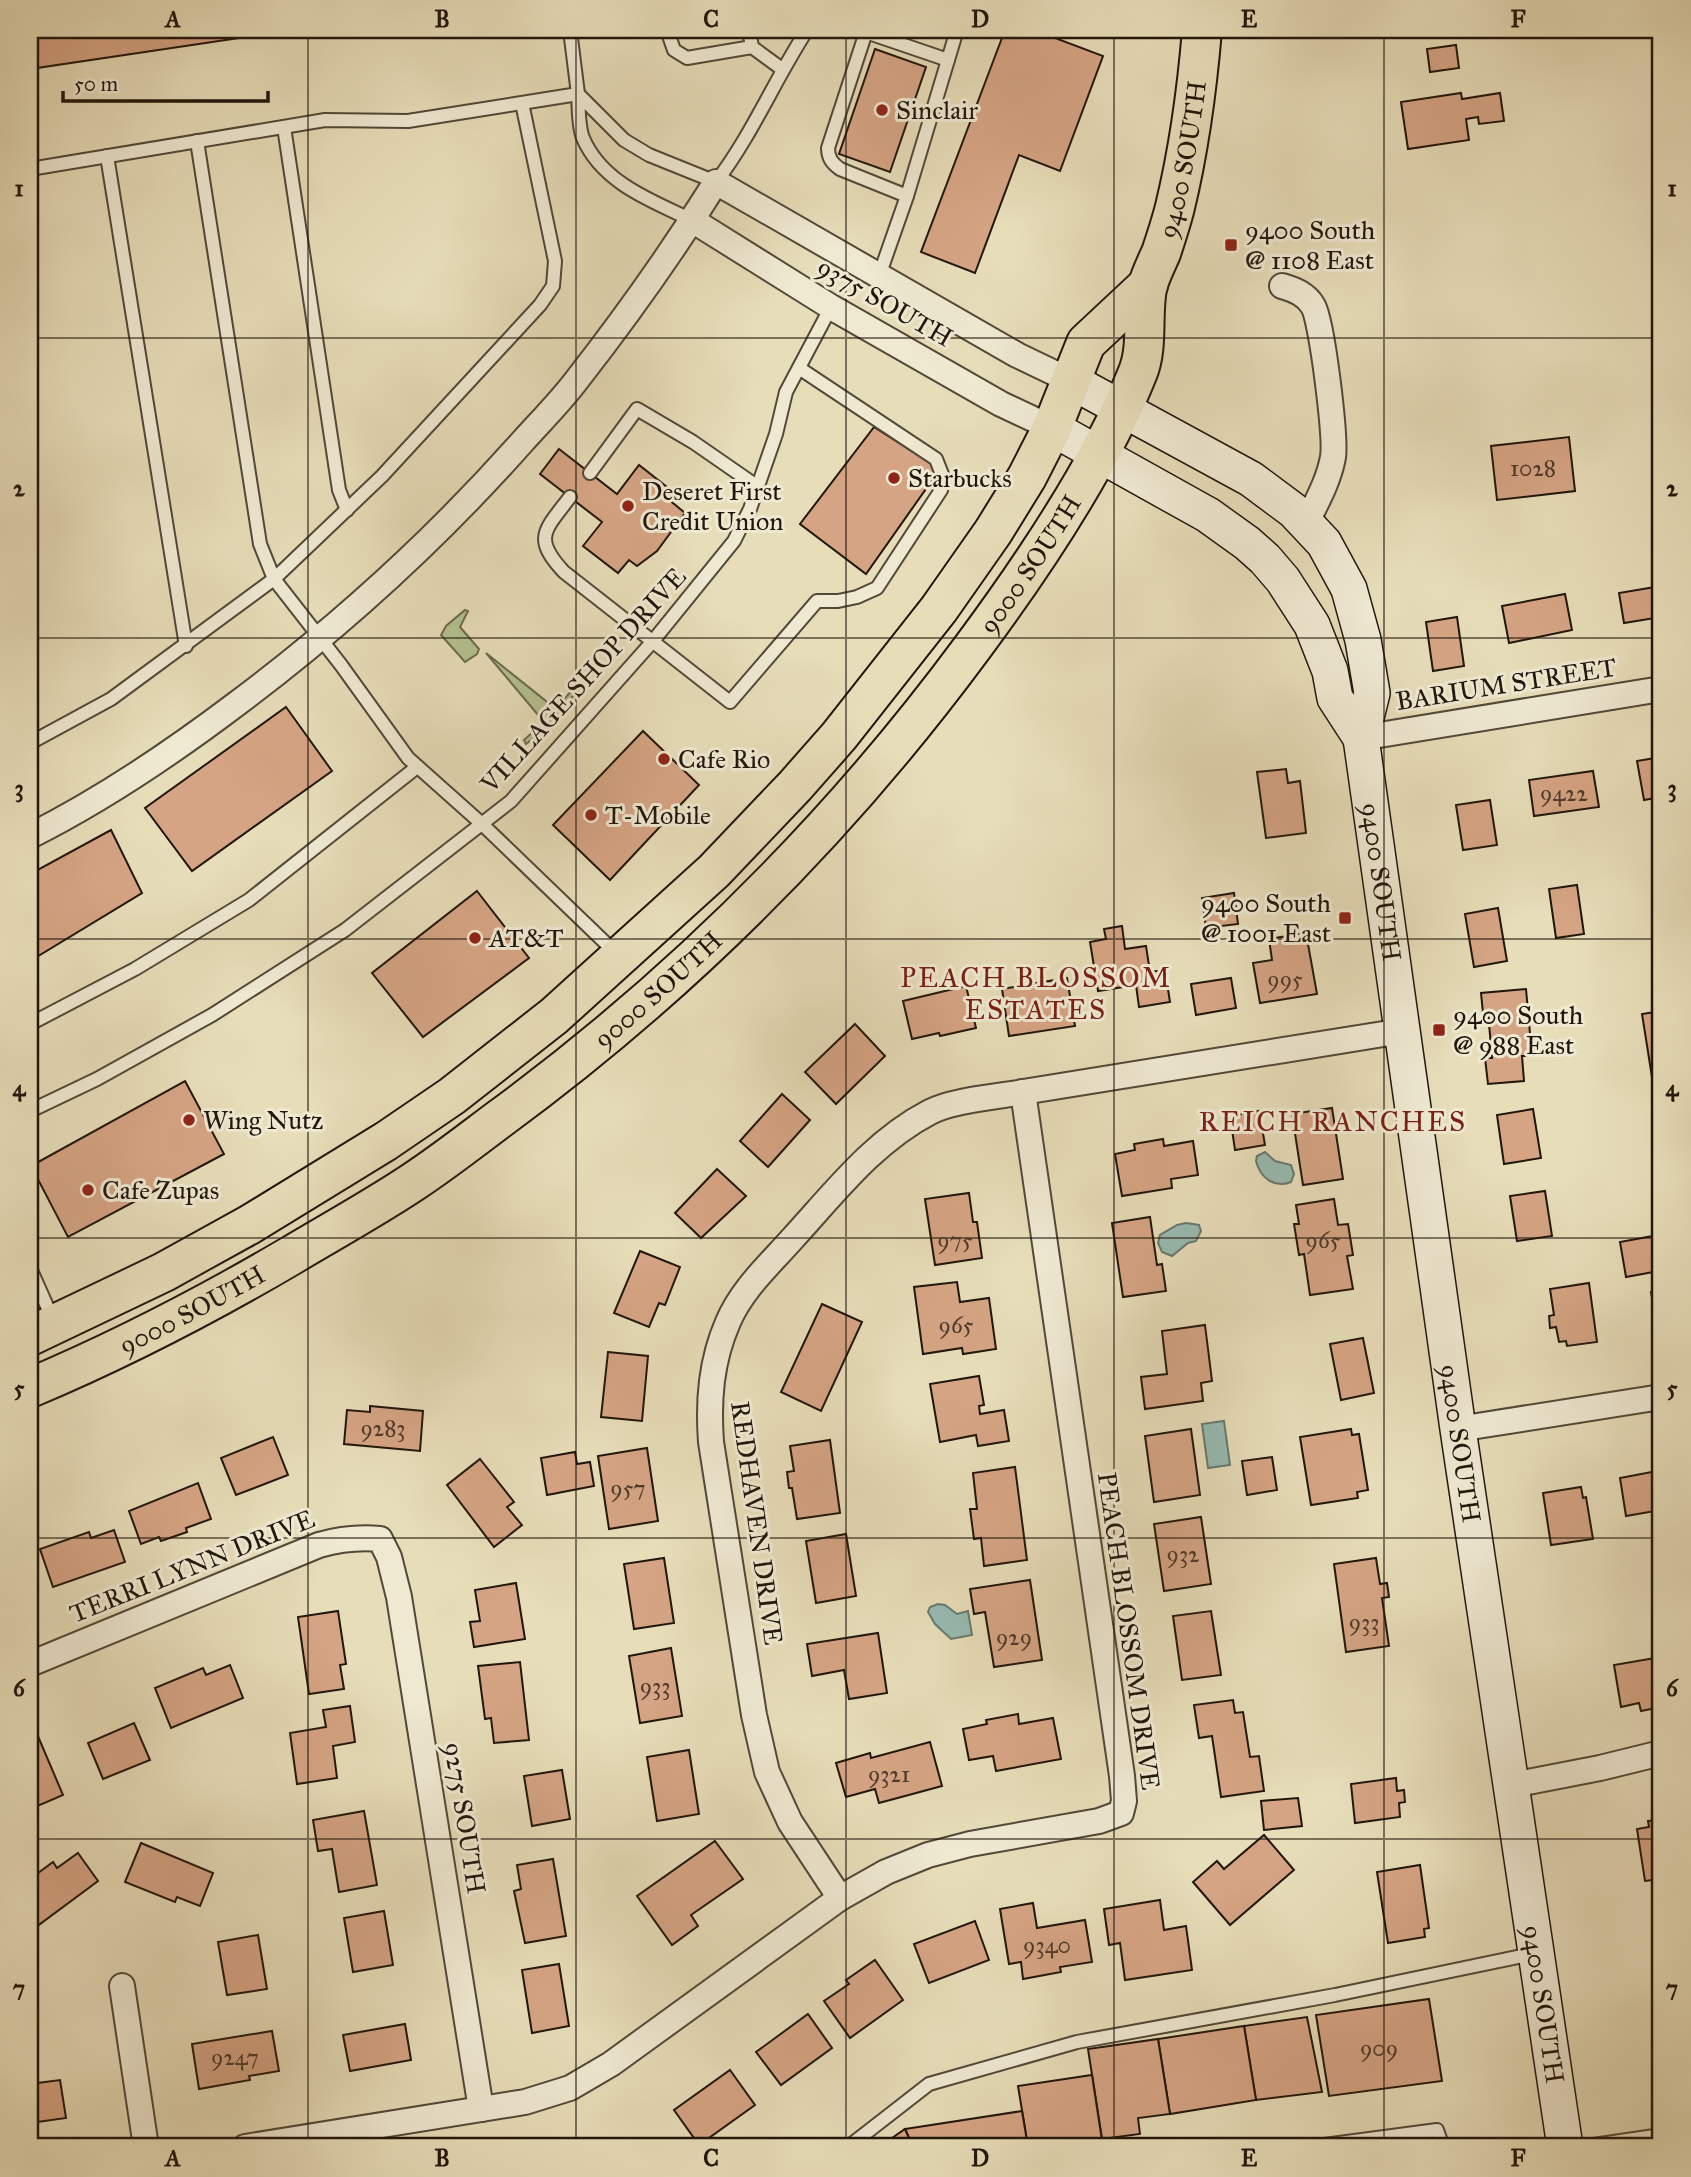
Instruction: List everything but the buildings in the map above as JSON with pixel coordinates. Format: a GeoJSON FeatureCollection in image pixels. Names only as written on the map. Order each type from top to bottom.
{"type":"FeatureCollection","features":[{"type":"Feature","properties":{"kind":"main road","name":"9400 SOUTH"},"geometry":{"type":"LineString","coordinates":[[1121,409],[1141,366],[1148,285],[1174,211],[1192,124],[1202,30]]}},
{"type":"Feature","properties":{"kind":"main road","name":"9400 SOUTH"},"geometry":{"type":"LineString","coordinates":[[1148,285],[1086,343],[1071,382],[1251,479],[1276,496],[1307,522],[1324,543],[1349,589],[1357,616],[1372,693],[1361,738],[1458,1429],[1565,2147]]}},
{"type":"Feature","properties":{"kind":"main road","name":"9000 SOUTH"},"geometry":{"type":"LineString","coordinates":[[42,1330],[164,1272],[249,1225],[386,1141],[453,1096],[504,1057],[621,958],[732,853],[795,786],[848,725],[939,609],[993,532],[1027,477],[1071,382]]}},
{"type":"Feature","properties":{"kind":"main road","name":"9000 SOUTH"},"geometry":{"type":"LineString","coordinates":[[30,1388],[184,1315],[416,1180],[533,1095],[661,990],[758,897],[843,807],[936,695],[1004,605],[1060,519],[1121,409]]}},
{"type":"Feature","properties":{"kind":"main road","name":"9400 SOUTH"},"geometry":{"type":"LineString","coordinates":[[1052,428],[1208,515],[1265,559],[1283,580],[1312,625],[1330,671],[1335,698],[1361,738]]}},
{"type":"Feature","properties":{"kind":"street"},"geometry":{"type":"LineString","coordinates":[[30,836],[65,819],[183,744],[321,639],[407,562],[510,456],[574,383],[651,282],[716,181]]}},
{"type":"Feature","properties":{"kind":"street","name":"9375 SOUTH"},"geometry":{"type":"LineString","coordinates":[[716,181],[1017,355],[1071,382]]}},
{"type":"Feature","properties":{"kind":"street","name":"9375 SOUTH"},"geometry":{"type":"LineString","coordinates":[[692,220],[831,307],[1002,404],[1052,428]]}},
{"type":"Feature","properties":{"kind":"street"},"geometry":{"type":"LineString","coordinates":[[1282,286],[1301,293],[1318,316],[1332,427],[1331,466],[1307,522]]}},
{"type":"Feature","properties":{"kind":"street","name":"BARIUM STREET"},"geometry":{"type":"LineString","coordinates":[[1361,738],[1661,689]]}},
{"type":"Feature","properties":{"kind":"street","name":"REDHAVEN DRIVE"},"geometry":{"type":"LineString","coordinates":[[840,1898],[790,1822],[767,1772],[754,1715],[711,1442],[710,1380],[729,1320],[747,1289],[864,1160],[883,1143],[932,1110],[1023,1092],[1402,1031]]}},
{"type":"Feature","properties":{"kind":"street","name":"PEACH BLOSSOM DRIVE"},"geometry":{"type":"LineString","coordinates":[[246,2147],[526,2102],[570,2088],[611,2064],[840,1898],[886,1872],[928,1855],[970,1844],[1100,1821],[1121,1813],[1124,1801],[1118,1749],[1023,1092]]}},
{"type":"Feature","properties":{"kind":"street"},"geometry":{"type":"LineString","coordinates":[[1458,1429],[1661,1397]]}},
{"type":"Feature","properties":{"kind":"street","name":"TERRI LYNN DRIVE"},"geometry":{"type":"LineString","coordinates":[[30,1664],[319,1545],[360,1537],[380,1539]]}},
{"type":"Feature","properties":{"kind":"street","name":"9275 SOUTH"},"geometry":{"type":"LineString","coordinates":[[380,1539],[389,1557],[399,1597],[481,2109]]}},
{"type":"Feature","properties":{"kind":"street"},"geometry":{"type":"LineString","coordinates":[[1512,1785],[1661,1753]]}},
{"type":"Feature","properties":{"kind":"street"},"geometry":{"type":"LineString","coordinates":[[122,1986],[146,2147]]}},
{"type":"Feature","properties":{"kind":"lane"},"geometry":{"type":"LineString","coordinates":[[570,30],[583,137],[597,161],[631,191],[692,220]]}},
{"type":"Feature","properties":{"kind":"lane"},"geometry":{"type":"LineString","coordinates":[[667,30],[674,50],[687,58],[752,47]]}},
{"type":"Feature","properties":{"kind":"lane"},"geometry":{"type":"LineString","coordinates":[[749,30],[752,47],[782,69]]}},
{"type":"Feature","properties":{"kind":"lane"},"geometry":{"type":"LineString","coordinates":[[578,94],[624,140],[649,155],[716,181],[733,159],[782,69],[807,30]]}},
{"type":"Feature","properties":{"kind":"lane"},"geometry":{"type":"LineString","coordinates":[[880,276],[957,30]]}},
{"type":"Feature","properties":{"kind":"lane"},"geometry":{"type":"LineString","coordinates":[[907,196],[840,169],[831,162],[828,154],[862,31],[948,60]]}},
{"type":"Feature","properties":{"kind":"lane"},"geometry":{"type":"LineString","coordinates":[[30,169],[338,119],[408,121],[578,94]]}},
{"type":"Feature","properties":{"kind":"lane"},"geometry":{"type":"LineString","coordinates":[[30,743],[111,699],[274,579],[382,476],[540,305],[553,286],[555,261],[522,103]]}},
{"type":"Feature","properties":{"kind":"lane"},"geometry":{"type":"LineString","coordinates":[[284,127],[339,490],[347,510]]}},
{"type":"Feature","properties":{"kind":"lane"},"geometry":{"type":"LineString","coordinates":[[197,141],[260,544],[274,579],[408,758],[482,824],[621,958]]}},
{"type":"Feature","properties":{"kind":"lane"},"geometry":{"type":"LineString","coordinates":[[107,156],[186,646]]}},
{"type":"Feature","properties":{"kind":"lane","name":"VILLAGE SHOP DRIVE"},"geometry":{"type":"LineString","coordinates":[[30,1111],[97,1079],[212,1016],[345,930],[511,800],[653,641],[734,541],[751,509],[776,433],[786,392],[831,307]]}},
{"type":"Feature","properties":{"kind":"lane"},"geometry":{"type":"LineString","coordinates":[[570,497],[548,526],[544,538],[545,548],[551,559],[730,702],[817,601],[857,597],[877,588],[942,490],[943,477],[936,459],[799,368]]}},
{"type":"Feature","properties":{"kind":"lane"},"geometry":{"type":"LineString","coordinates":[[590,473],[638,408],[758,487]]}},
{"type":"Feature","properties":{"kind":"lane"},"geometry":{"type":"LineString","coordinates":[[30,1024],[135,969],[248,900],[418,767]]}},
{"type":"Feature","properties":{"kind":"lane"},"geometry":{"type":"LineString","coordinates":[[30,1268],[42,1330]]}},
{"type":"Feature","properties":{"kind":"lane"},"geometry":{"type":"LineString","coordinates":[[848,2147],[929,2084],[1077,2042],[1335,1995],[1536,1953]]}},
{"type":"Feature","properties":{"kind":"lane"},"geometry":{"type":"LineString","coordinates":[[1309,2147],[1437,2130],[1443,2147]]}},
{"type":"Feature","properties":{"kind":"lane"},"geometry":{"type":"LineString","coordinates":[[1580,2147],[1661,2135]]}},
{"type":"Feature","properties":{"kind":"green space"},"geometry":{"type":"Polygon","coordinates":[[[465,610],[468,611],[460,627],[479,649],[477,654],[465,662],[441,635],[446,626],[465,610]]]}},
{"type":"Feature","properties":{"kind":"green space"},"geometry":{"type":"Polygon","coordinates":[[[486,653],[556,709],[572,690],[578,691],[526,744],[524,740],[544,722],[486,653]]]}},
{"type":"Feature","properties":{"kind":"water"},"geometry":{"type":"Polygon","coordinates":[[[1265,1152],[1275,1161],[1291,1165],[1294,1174],[1291,1182],[1279,1184],[1264,1177],[1256,1161],[1257,1156],[1265,1152]]]}},
{"type":"Feature","properties":{"kind":"water"},"geometry":{"type":"Polygon","coordinates":[[[1186,1223],[1199,1225],[1201,1231],[1196,1241],[1188,1243],[1172,1256],[1162,1252],[1158,1243],[1160,1235],[1186,1223]]]}},
{"type":"Feature","properties":{"kind":"water"},"geometry":{"type":"Polygon","coordinates":[[[1224,1421],[1230,1465],[1208,1468],[1202,1424],[1224,1421]]]}},
{"type":"Feature","properties":{"kind":"water"},"geometry":{"type":"Polygon","coordinates":[[[945,1605],[957,1614],[968,1611],[972,1635],[951,1639],[935,1624],[928,1612],[930,1607],[945,1605]]]}},
{"type":"Feature","properties":{"kind":"place","name":"Sinclair"},"geometry":{"type":"Point","coordinates":[882,110]}},
{"type":"Feature","properties":{"kind":"place","name":"9400 South @ 1108 East"},"geometry":{"type":"Point","coordinates":[1231,245]}},
{"type":"Feature","properties":{"kind":"place","name":"Starbucks"},"geometry":{"type":"Point","coordinates":[894,478]}},
{"type":"Feature","properties":{"kind":"place","name":"Deseret First Credit Union"},"geometry":{"type":"Point","coordinates":[628,506]}},
{"type":"Feature","properties":{"kind":"place","name":"Cafe Rio"},"geometry":{"type":"Point","coordinates":[664,759]}},
{"type":"Feature","properties":{"kind":"place","name":"T-Mobile"},"geometry":{"type":"Point","coordinates":[591,815]}},
{"type":"Feature","properties":{"kind":"place","name":"9400 South @ 1001 East"},"geometry":{"type":"Point","coordinates":[1345,918]}},
{"type":"Feature","properties":{"kind":"place","name":"AT&T"},"geometry":{"type":"Point","coordinates":[475,938]}},
{"type":"Feature","properties":{"kind":"place","name":"9400 South @ 988 East"},"geometry":{"type":"Point","coordinates":[1439,1030]}},
{"type":"Feature","properties":{"kind":"place","name":"Wing Nutz"},"geometry":{"type":"Point","coordinates":[189,1120]}},
{"type":"Feature","properties":{"kind":"place","name":"Cafe Zupas"},"geometry":{"type":"Point","coordinates":[88,1190]}},
{"type":"Feature","properties":{"kind":"district","name":"PEACH BLOSSOM ESTATES"},"geometry":{"type":"Point","coordinates":[1036,993]}},
{"type":"Feature","properties":{"kind":"district","name":"REICH RANCHES"},"geometry":{"type":"Point","coordinates":[1333,1121]}}]}
